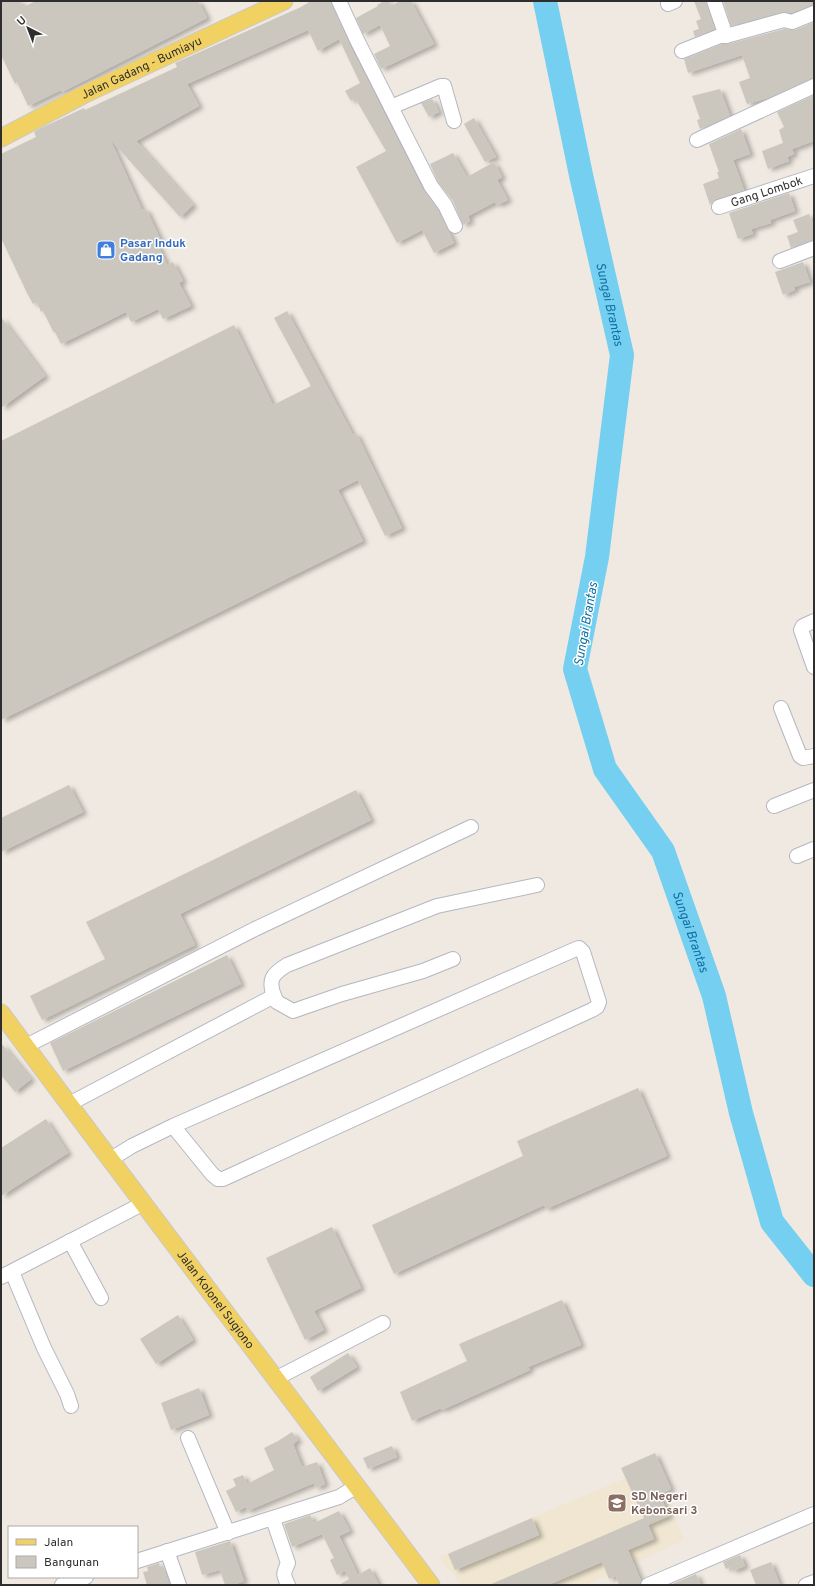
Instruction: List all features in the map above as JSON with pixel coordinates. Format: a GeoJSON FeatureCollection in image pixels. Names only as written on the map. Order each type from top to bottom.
{"type":"FeatureCollection","features":[{"type":"Feature","properties":{"kind":"main road","name":"Jalan Gadang - Bumiayu"},"geometry":{"type":"LineString","coordinates":[[1,138],[85,94],[284,1]]}},
{"type":"Feature","properties":{"kind":"main road","name":"Jalan Kolonel Sugiono"},"geometry":{"type":"LineString","coordinates":[[1,1013],[114,1162],[222,1310],[431,1585]]}},
{"type":"Feature","properties":{"kind":"street"},"geometry":{"type":"LineString","coordinates":[[339,1],[357,40],[431,186],[445,205],[455,226]]}},
{"type":"Feature","properties":{"kind":"street"},"geometry":{"type":"LineString","coordinates":[[714,1],[726,36]]}},
{"type":"Feature","properties":{"kind":"street"},"geometry":{"type":"LineString","coordinates":[[682,51],[720,36],[726,36],[784,20],[792,22],[814,13]]}},
{"type":"Feature","properties":{"kind":"street"},"geometry":{"type":"LineString","coordinates":[[391,107],[444,86],[454,121]]}},
{"type":"Feature","properties":{"kind":"street"},"geometry":{"type":"LineString","coordinates":[[697,140],[814,86]]}},
{"type":"Feature","properties":{"kind":"street","name":"Gang Lombok"},"geometry":{"type":"LineString","coordinates":[[719,207],[814,176]]}},
{"type":"Feature","properties":{"kind":"street"},"geometry":{"type":"LineString","coordinates":[[780,260],[814,248]]}},
{"type":"Feature","properties":{"kind":"street"},"geometry":{"type":"LineString","coordinates":[[814,621],[803,626],[801,630],[814,667]]}},
{"type":"Feature","properties":{"kind":"street"},"geometry":{"type":"LineString","coordinates":[[781,708],[800,756],[803,758],[814,756]]}},
{"type":"Feature","properties":{"kind":"street"},"geometry":{"type":"LineString","coordinates":[[774,806],[814,790]]}},
{"type":"Feature","properties":{"kind":"street"},"geometry":{"type":"LineString","coordinates":[[26,1046],[255,929],[472,827]]}},
{"type":"Feature","properties":{"kind":"street"},"geometry":{"type":"LineString","coordinates":[[797,856],[814,849]]}},
{"type":"Feature","properties":{"kind":"street"},"geometry":{"type":"LineString","coordinates":[[453,959],[423,971],[348,992],[293,1011],[277,1002],[271,988],[272,979],[276,971],[287,965],[437,906],[537,885]]}},
{"type":"Feature","properties":{"kind":"street"},"geometry":{"type":"LineString","coordinates":[[114,1162],[175,1129],[576,949],[579,948],[583,952],[599,1002],[592,1010],[223,1179],[218,1179],[212,1174],[175,1129]]}},
{"type":"Feature","properties":{"kind":"street"},"geometry":{"type":"LineString","coordinates":[[69,1104],[274,996]]}},
{"type":"Feature","properties":{"kind":"street"},"geometry":{"type":"LineString","coordinates":[[72,1406],[6,1274],[144,1203]]}},
{"type":"Feature","properties":{"kind":"street"},"geometry":{"type":"LineString","coordinates":[[70,1241],[101,1298]]}},
{"type":"Feature","properties":{"kind":"street"},"geometry":{"type":"LineString","coordinates":[[275,1379],[383,1323]]}},
{"type":"Feature","properties":{"kind":"street"},"geometry":{"type":"LineString","coordinates":[[188,1438],[228,1532]]}},
{"type":"Feature","properties":{"kind":"street"},"geometry":{"type":"LineString","coordinates":[[138,1561],[339,1497],[357,1486]]}},
{"type":"Feature","properties":{"kind":"street"},"geometry":{"type":"LineString","coordinates":[[648,1585],[814,1514]]}},
{"type":"Feature","properties":{"kind":"street"},"geometry":{"type":"LineString","coordinates":[[272,1519],[288,1563],[283,1574],[288,1585]]}},
{"type":"Feature","properties":{"kind":"street"},"geometry":{"type":"LineString","coordinates":[[167,1551],[179,1585]]}},
{"type":"Feature","properties":{"kind":"street"},"geometry":{"type":"LineString","coordinates":[[62,1585],[83,1578]]}},
{"type":"Feature","properties":{"kind":"street"},"geometry":{"type":"LineString","coordinates":[[806,1585],[814,1582]]}},
{"type":"Feature","properties":{"kind":"shaded area","name":"SD Negeri Kebonsari 3"},"geometry":{"type":"Polygon","coordinates":[[[653,1467],[684,1540],[587,1585],[462,1585],[438,1557],[653,1467]]]}},
{"type":"Feature","properties":{"kind":"building"},"geometry":{"type":"Polygon","coordinates":[[[1,1],[20,1],[23,7],[36,1],[198,1],[207,18],[62,92],[61,90],[28,106],[17,82],[15,84],[1,55],[1,1]]]}},
{"type":"Feature","properties":{"kind":"building","name":"Pasar Induk Gadang"},"geometry":{"type":"Polygon","coordinates":[[[311,1],[331,1],[349,44],[423,190],[438,209],[454,243],[434,253],[422,230],[397,243],[356,167],[386,151],[355,98],[351,101],[345,91],[360,83],[339,39],[318,51],[308,30],[187,84],[199,106],[136,141],[193,205],[180,217],[110,139],[142,210],[146,209],[161,241],[157,243],[167,265],[173,262],[183,281],[179,283],[191,306],[163,319],[158,309],[131,322],[126,312],[61,344],[43,311],[41,312],[37,302],[33,304],[1,238],[1,154],[36,137],[34,132],[39,129],[84,108],[85,110],[177,67],[175,63],[301,7],[311,1]]]}},
{"type":"Feature","properties":{"kind":"building"},"geometry":{"type":"Polygon","coordinates":[[[384,1],[389,1],[391,6],[400,1],[411,1],[434,44],[381,69],[374,54],[390,46],[380,25],[363,34],[356,18],[384,1]]]}},
{"type":"Feature","properties":{"kind":"building"},"geometry":{"type":"Polygon","coordinates":[[[694,1],[706,1],[715,29],[695,37],[693,31],[699,29],[696,21],[701,19],[694,1]]]}},
{"type":"Feature","properties":{"kind":"building"},"geometry":{"type":"Polygon","coordinates":[[[723,1],[814,1],[814,5],[791,13],[782,12],[731,26],[723,1]]]}},
{"type":"Feature","properties":{"kind":"building"},"geometry":{"type":"Polygon","coordinates":[[[814,22],[814,78],[771,97],[747,104],[739,82],[750,78],[742,55],[688,73],[684,59],[722,44],[728,44],[784,29],[795,30],[814,22]]]}},
{"type":"Feature","properties":{"kind":"building"},"geometry":{"type":"Polygon","coordinates":[[[720,89],[730,116],[700,129],[697,120],[700,119],[692,96],[720,89]]]}},
{"type":"Feature","properties":{"kind":"building"},"geometry":{"type":"Polygon","coordinates":[[[814,95],[814,141],[792,149],[794,154],[787,157],[789,161],[768,169],[762,151],[783,143],[779,130],[784,127],[777,112],[814,95]]]}},
{"type":"Feature","properties":{"kind":"building"},"geometry":{"type":"Polygon","coordinates":[[[432,99],[439,112],[429,117],[421,103],[432,99]]]}},
{"type":"Feature","properties":{"kind":"building"},"geometry":{"type":"Polygon","coordinates":[[[474,118],[496,157],[485,162],[464,124],[474,118]]]}},
{"type":"Feature","properties":{"kind":"building"},"geometry":{"type":"Polygon","coordinates":[[[741,129],[750,154],[733,160],[744,190],[716,199],[710,205],[703,184],[719,178],[717,172],[719,172],[709,144],[741,129]]]}},
{"type":"Feature","properties":{"kind":"building"},"geometry":{"type":"Polygon","coordinates":[[[453,153],[467,177],[494,162],[502,177],[497,180],[508,200],[497,205],[495,202],[468,216],[470,221],[463,225],[453,201],[438,182],[430,164],[453,153]]]}},
{"type":"Feature","properties":{"kind":"building"},"geometry":{"type":"Polygon","coordinates":[[[789,193],[795,211],[770,220],[771,223],[751,229],[753,234],[738,239],[729,213],[789,193]]]}},
{"type":"Feature","properties":{"kind":"building"},"geometry":{"type":"Polygon","coordinates":[[[809,214],[814,227],[814,240],[791,248],[787,236],[798,232],[793,220],[809,214]]]}},
{"type":"Feature","properties":{"kind":"building"},"geometry":{"type":"Polygon","coordinates":[[[803,262],[810,282],[794,287],[795,290],[783,295],[775,272],[803,262]]]}},
{"type":"Feature","properties":{"kind":"building"},"geometry":{"type":"Polygon","coordinates":[[[287,311],[353,435],[356,433],[402,528],[385,536],[358,480],[338,490],[363,541],[1,720],[1,441],[234,325],[273,405],[311,386],[274,318],[287,311]]]}},
{"type":"Feature","properties":{"kind":"building"},"geometry":{"type":"Polygon","coordinates":[[[1,317],[45,376],[1,408],[1,317]]]}},
{"type":"Feature","properties":{"kind":"building"},"geometry":{"type":"Polygon","coordinates":[[[69,785],[83,812],[1,852],[1,818],[69,785]]]}},
{"type":"Feature","properties":{"kind":"building"},"geometry":{"type":"Polygon","coordinates":[[[356,790],[371,820],[180,914],[195,945],[42,1020],[30,996],[105,959],[86,922],[356,790]]]}},
{"type":"Feature","properties":{"kind":"building"},"geometry":{"type":"Polygon","coordinates":[[[227,955],[241,984],[63,1071],[50,1043],[227,955]]]}},
{"type":"Feature","properties":{"kind":"building"},"geometry":{"type":"Polygon","coordinates":[[[1,1043],[31,1079],[15,1092],[1,1075],[1,1043]]]}},
{"type":"Feature","properties":{"kind":"building"},"geometry":{"type":"Polygon","coordinates":[[[638,1088],[667,1156],[546,1209],[544,1205],[394,1274],[372,1225],[523,1156],[517,1141],[638,1088]]]}},
{"type":"Feature","properties":{"kind":"building"},"geometry":{"type":"Polygon","coordinates":[[[46,1119],[68,1153],[1,1196],[1,1148],[46,1119]]]}},
{"type":"Feature","properties":{"kind":"building"},"geometry":{"type":"Polygon","coordinates":[[[332,1227],[361,1288],[314,1311],[324,1330],[305,1340],[266,1258],[332,1227]]]}},
{"type":"Feature","properties":{"kind":"building"},"geometry":{"type":"Polygon","coordinates":[[[562,1300],[581,1345],[528,1367],[530,1370],[442,1410],[441,1408],[412,1421],[400,1392],[467,1361],[459,1344],[562,1300]]]}},
{"type":"Feature","properties":{"kind":"building"},"geometry":{"type":"Polygon","coordinates":[[[178,1315],[193,1340],[156,1364],[140,1339],[178,1315]]]}},
{"type":"Feature","properties":{"kind":"building"},"geometry":{"type":"Polygon","coordinates":[[[348,1353],[357,1367],[318,1391],[310,1377],[348,1353]]]}},
{"type":"Feature","properties":{"kind":"building"},"geometry":{"type":"Polygon","coordinates":[[[199,1388],[209,1415],[171,1430],[161,1403],[199,1388]]]}},
{"type":"Feature","properties":{"kind":"building"},"geometry":{"type":"Polygon","coordinates":[[[292,1432],[298,1440],[293,1444],[302,1467],[317,1462],[325,1484],[316,1488],[314,1483],[247,1511],[246,1507],[236,1512],[226,1491],[236,1486],[233,1479],[243,1475],[247,1484],[274,1470],[264,1448],[292,1432]]]}},
{"type":"Feature","properties":{"kind":"building"},"geometry":{"type":"Polygon","coordinates":[[[392,1446],[397,1457],[368,1469],[363,1458],[392,1446]]]}},
{"type":"Feature","properties":{"kind":"building"},"geometry":{"type":"Polygon","coordinates":[[[655,1453],[671,1489],[660,1495],[669,1516],[648,1525],[654,1539],[628,1550],[641,1581],[640,1585],[619,1585],[616,1576],[609,1579],[602,1562],[548,1585],[489,1585],[644,1518],[621,1468],[655,1453]]]}},
{"type":"Feature","properties":{"kind":"building"},"geometry":{"type":"Polygon","coordinates":[[[339,1511],[350,1531],[339,1536],[358,1575],[370,1568],[379,1585],[339,1585],[349,1579],[345,1571],[337,1575],[330,1560],[334,1558],[322,1534],[292,1547],[284,1524],[310,1515],[314,1523],[339,1511]]]}},
{"type":"Feature","properties":{"kind":"building"},"geometry":{"type":"Polygon","coordinates":[[[532,1518],[539,1535],[455,1570],[448,1554],[532,1518]]]}},
{"type":"Feature","properties":{"kind":"building"},"geometry":{"type":"Polygon","coordinates":[[[230,1541],[244,1581],[233,1585],[225,1585],[220,1570],[202,1575],[195,1552],[230,1541]]]}},
{"type":"Feature","properties":{"kind":"building"},"geometry":{"type":"Polygon","coordinates":[[[740,1555],[745,1566],[733,1571],[731,1567],[726,1569],[723,1562],[740,1555]]]}},
{"type":"Feature","properties":{"kind":"building"},"geometry":{"type":"Polygon","coordinates":[[[771,1562],[780,1585],[756,1585],[750,1570],[771,1562]]]}},
{"type":"Feature","properties":{"kind":"building"},"geometry":{"type":"Polygon","coordinates":[[[159,1563],[160,1567],[163,1566],[170,1585],[147,1585],[143,1572],[148,1571],[147,1567],[159,1563]]]}},
{"type":"Feature","properties":{"kind":"building"},"geometry":{"type":"Polygon","coordinates":[[[696,1574],[701,1585],[670,1585],[696,1574]]]}},
{"type":"Feature","properties":{"kind":"waterway","name":"Sungai Brantas"},"geometry":{"type":"LineString","coordinates":[[545,1],[581,175],[622,355],[597,557],[575,669],[605,769],[663,851],[714,996],[741,1113],[772,1222],[814,1275]]}},
{"type":"Feature","properties":{"kind":"place","name":"Pasar Induk Gadang"},"geometry":{"type":"Point","coordinates":[106,250]}},
{"type":"Feature","properties":{"kind":"place","name":"SD Negeri Kebonsari 3"},"geometry":{"type":"Point","coordinates":[617,1503]}}]}
